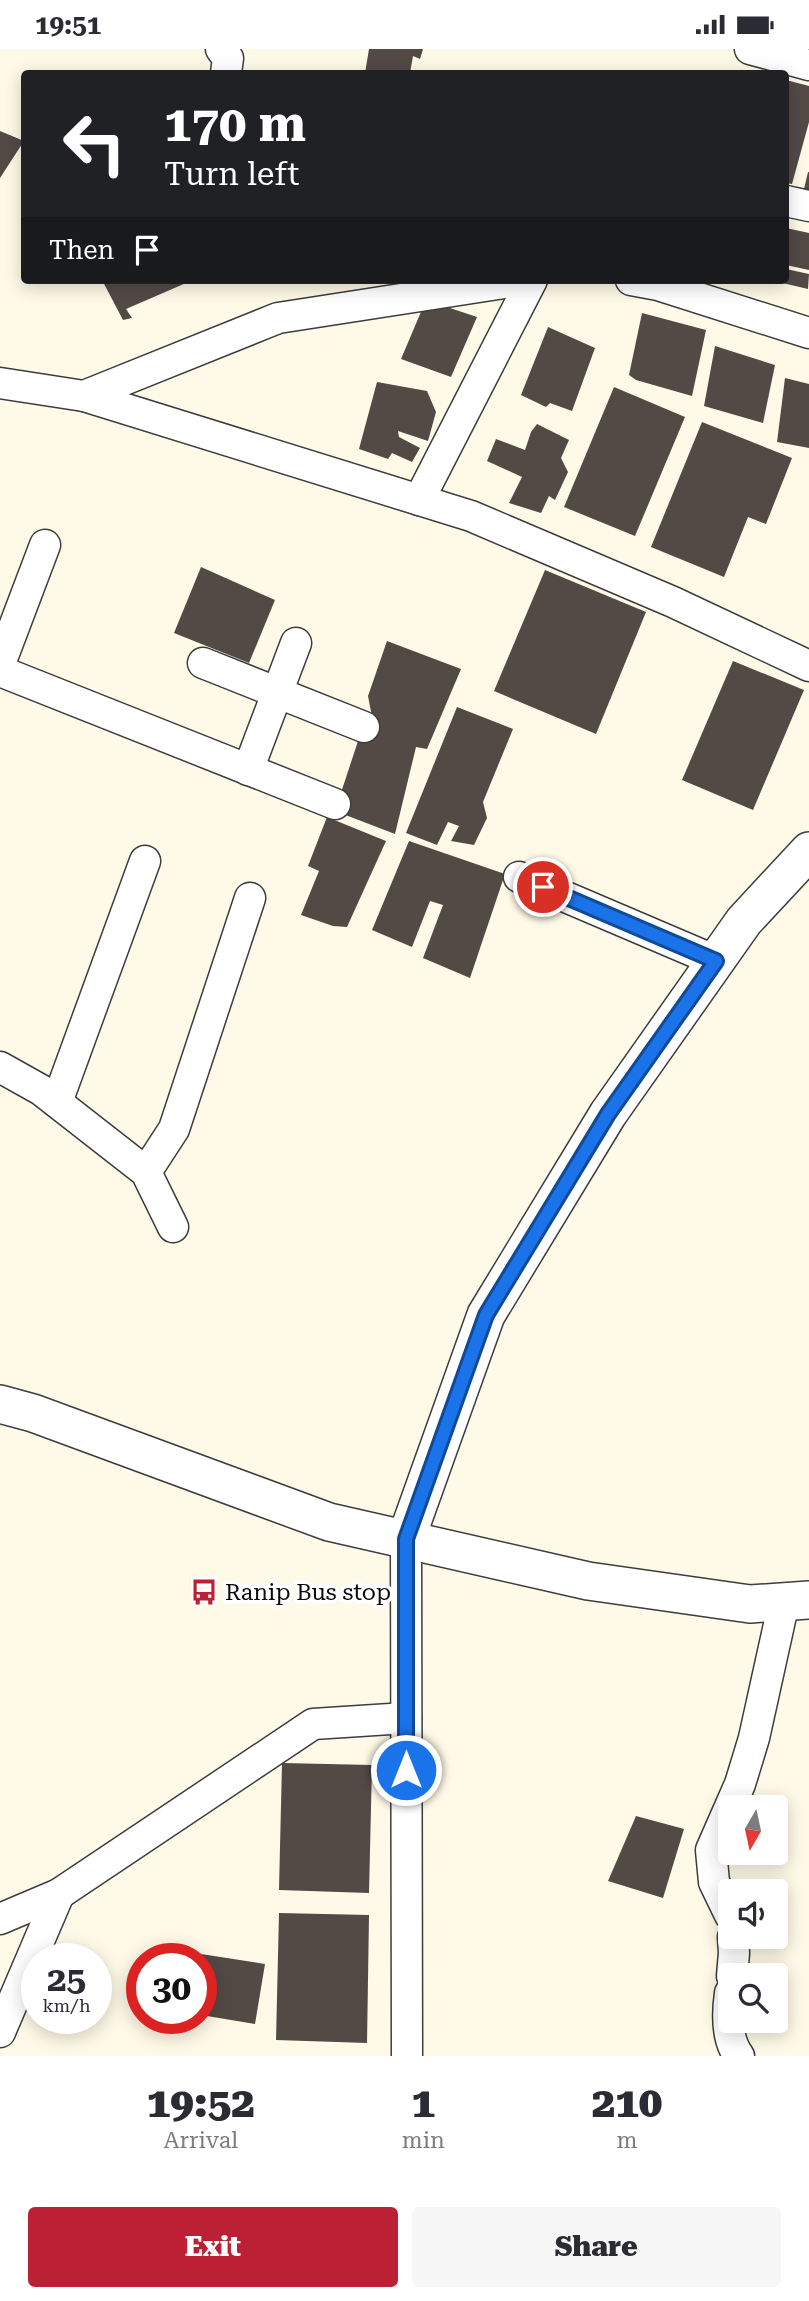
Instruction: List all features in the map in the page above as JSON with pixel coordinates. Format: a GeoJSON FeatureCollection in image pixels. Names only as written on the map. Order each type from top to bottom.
{"type":"FeatureCollection","features":[{"type":"Feature","properties":{"kind":"street"},"geometry":{"type":"LineString","coordinates":[[221,49],[228,58],[226,70]]}},
{"type":"Feature","properties":{"kind":"street"},"geometry":{"type":"LineString","coordinates":[[751,49],[809,65]]}},
{"type":"Feature","properties":{"kind":"street"},"geometry":{"type":"LineString","coordinates":[[789,202],[809,207]]}},
{"type":"Feature","properties":{"kind":"street"},"geometry":{"type":"LineString","coordinates":[[84,396],[278,318],[498,284]]}},
{"type":"Feature","properties":{"kind":"street"},"geometry":{"type":"LineString","coordinates":[[419,500],[530,284]]}},
{"type":"Feature","properties":{"kind":"street"},"geometry":{"type":"LineString","coordinates":[[652,284],[809,333]]}},
{"type":"Feature","properties":{"kind":"street"},"geometry":{"type":"LineString","coordinates":[[0,383],[84,396],[471,516],[648,591],[809,666]]}},
{"type":"Feature","properties":{"kind":"street"},"geometry":{"type":"LineString","coordinates":[[0,664],[45,545]]}},
{"type":"Feature","properties":{"kind":"street"},"geometry":{"type":"LineString","coordinates":[[248,770],[296,643]]}},
{"type":"Feature","properties":{"kind":"street"},"geometry":{"type":"LineString","coordinates":[[204,663],[364,727]]}},
{"type":"Feature","properties":{"kind":"street"},"geometry":{"type":"LineString","coordinates":[[0,671],[335,804]]}},
{"type":"Feature","properties":{"kind":"street"},"geometry":{"type":"LineString","coordinates":[[407,2056],[406,1539],[486,1315],[608,1114],[744,921],[809,851]]}},
{"type":"Feature","properties":{"kind":"street"},"geometry":{"type":"LineString","coordinates":[[57,1102],[145,861]]}},
{"type":"Feature","properties":{"kind":"street"},"geometry":{"type":"LineString","coordinates":[[519,877],[716,961]]}},
{"type":"Feature","properties":{"kind":"street"},"geometry":{"type":"LineString","coordinates":[[146,1171],[174,1129],[250,898]]}},
{"type":"Feature","properties":{"kind":"street"},"geometry":{"type":"LineString","coordinates":[[0,1067],[41,1090],[146,1171],[173,1227]]}},
{"type":"Feature","properties":{"kind":"street"},"geometry":{"type":"LineString","coordinates":[[0,1404],[33,1413],[329,1522],[588,1581],[750,1604],[797,1601],[740,1784],[711,1850],[714,1882],[718,1890]]}},
{"type":"Feature","properties":{"kind":"street"},"geometry":{"type":"LineString","coordinates":[[0,1919],[59,1895],[313,1724],[406,1718]]}},
{"type":"Feature","properties":{"kind":"street"},"geometry":{"type":"LineString","coordinates":[[0,2032],[59,1895]]}},
{"type":"Feature","properties":{"kind":"street"},"geometry":{"type":"LineString","coordinates":[[730,2033],[731,2046],[739,2056]]}},
{"type":"Feature","properties":{"kind":"building"},"geometry":{"type":"Polygon","coordinates":[[[369,49],[423,49],[420,59],[413,56],[411,70],[366,70],[369,49]]]}},
{"type":"Feature","properties":{"kind":"building"},"geometry":{"type":"Polygon","coordinates":[[[789,81],[809,86],[809,122],[792,184],[789,184],[789,81]]]}},
{"type":"Feature","properties":{"kind":"building"},"geometry":{"type":"Polygon","coordinates":[[[0,131],[21,140],[21,146],[0,178],[0,131]]]}},
{"type":"Feature","properties":{"kind":"building"},"geometry":{"type":"Polygon","coordinates":[[[809,172],[809,190],[804,189],[809,172]]]}},
{"type":"Feature","properties":{"kind":"building"},"geometry":{"type":"Polygon","coordinates":[[[789,229],[809,233],[809,270],[789,266],[789,229]]]}},
{"type":"Feature","properties":{"kind":"building"},"geometry":{"type":"Polygon","coordinates":[[[789,270],[809,274],[808,289],[787,284],[789,284],[789,270]]]}},
{"type":"Feature","properties":{"kind":"building"},"geometry":{"type":"Polygon","coordinates":[[[104,284],[184,284],[126,309],[132,318],[123,320],[104,284]]]}},
{"type":"Feature","properties":{"kind":"building"},"geometry":{"type":"Polygon","coordinates":[[[426,300],[477,317],[451,377],[401,359],[426,300]]]}},
{"type":"Feature","properties":{"kind":"building"},"geometry":{"type":"Polygon","coordinates":[[[642,313],[706,330],[692,396],[636,380],[629,375],[642,313]]]}},
{"type":"Feature","properties":{"kind":"building"},"geometry":{"type":"Polygon","coordinates":[[[548,327],[595,348],[572,411],[550,403],[546,407],[521,395],[548,327]]]}},
{"type":"Feature","properties":{"kind":"building"},"geometry":{"type":"Polygon","coordinates":[[[715,346],[775,365],[763,423],[704,406],[715,346]]]}},
{"type":"Feature","properties":{"kind":"building"},"geometry":{"type":"Polygon","coordinates":[[[785,378],[809,384],[809,448],[777,442],[785,378]]]}},
{"type":"Feature","properties":{"kind":"building"},"geometry":{"type":"Polygon","coordinates":[[[377,382],[427,391],[436,412],[428,441],[398,431],[399,437],[420,448],[412,462],[392,453],[388,459],[359,449],[377,382]]]}},
{"type":"Feature","properties":{"kind":"building"},"geometry":{"type":"Polygon","coordinates":[[[614,387],[685,417],[635,536],[564,507],[614,387]]]}},
{"type":"Feature","properties":{"kind":"building"},"geometry":{"type":"Polygon","coordinates":[[[702,422],[792,458],[766,524],[748,517],[724,577],[651,547],[702,422]]]}},
{"type":"Feature","properties":{"kind":"building"},"geometry":{"type":"Polygon","coordinates":[[[537,424],[569,440],[561,458],[568,472],[555,500],[549,496],[541,513],[509,503],[522,477],[487,461],[496,439],[525,450],[537,424]]]}},
{"type":"Feature","properties":{"kind":"building"},"geometry":{"type":"Polygon","coordinates":[[[201,567],[275,600],[249,663],[174,633],[201,567]]]}},
{"type":"Feature","properties":{"kind":"building"},"geometry":{"type":"Polygon","coordinates":[[[545,570],[646,612],[596,734],[494,691],[545,570]]]}},
{"type":"Feature","properties":{"kind":"building"},"geometry":{"type":"Polygon","coordinates":[[[387,641],[461,669],[427,749],[416,747],[395,834],[335,811],[361,732],[374,727],[368,696],[387,641]]]}},
{"type":"Feature","properties":{"kind":"building"},"geometry":{"type":"Polygon","coordinates":[[[733,661],[804,690],[753,810],[682,780],[733,661]]]}},
{"type":"Feature","properties":{"kind":"building"},"geometry":{"type":"Polygon","coordinates":[[[457,707],[513,729],[483,802],[487,818],[474,845],[451,841],[459,826],[448,822],[437,845],[406,833],[457,707]]]}},
{"type":"Feature","properties":{"kind":"building"},"geometry":{"type":"Polygon","coordinates":[[[327,817],[386,841],[347,927],[333,926],[301,915],[319,871],[308,866],[327,817]]]}},
{"type":"Feature","properties":{"kind":"building"},"geometry":{"type":"Polygon","coordinates":[[[409,841],[505,874],[470,978],[423,958],[443,905],[430,901],[412,947],[372,930],[409,841]]]}},
{"type":"Feature","properties":{"kind":"building"},"geometry":{"type":"Polygon","coordinates":[[[282,1763],[372,1765],[369,1893],[279,1890],[282,1763]]]}},
{"type":"Feature","properties":{"kind":"building"},"geometry":{"type":"Polygon","coordinates":[[[636,1816],[684,1829],[663,1898],[608,1881],[636,1816]]]}},
{"type":"Feature","properties":{"kind":"building"},"geometry":{"type":"Polygon","coordinates":[[[279,1913],[369,1915],[367,2043],[276,2040],[279,1913]]]}},
{"type":"Feature","properties":{"kind":"building"},"geometry":{"type":"Polygon","coordinates":[[[217,1957],[265,1964],[255,2024],[217,2018],[217,1957]]]}},
{"type":"Feature","properties":{"kind":"place","name":"Ranip Bus stop"},"geometry":{"type":"Point","coordinates":[204,1592]}},
{"type":"Feature","properties":{"kind":"route"},"geometry":{"type":"LineString","coordinates":[[406,1770],[406,1539],[486,1315],[608,1114],[716,961],[543,887]]}}]}
